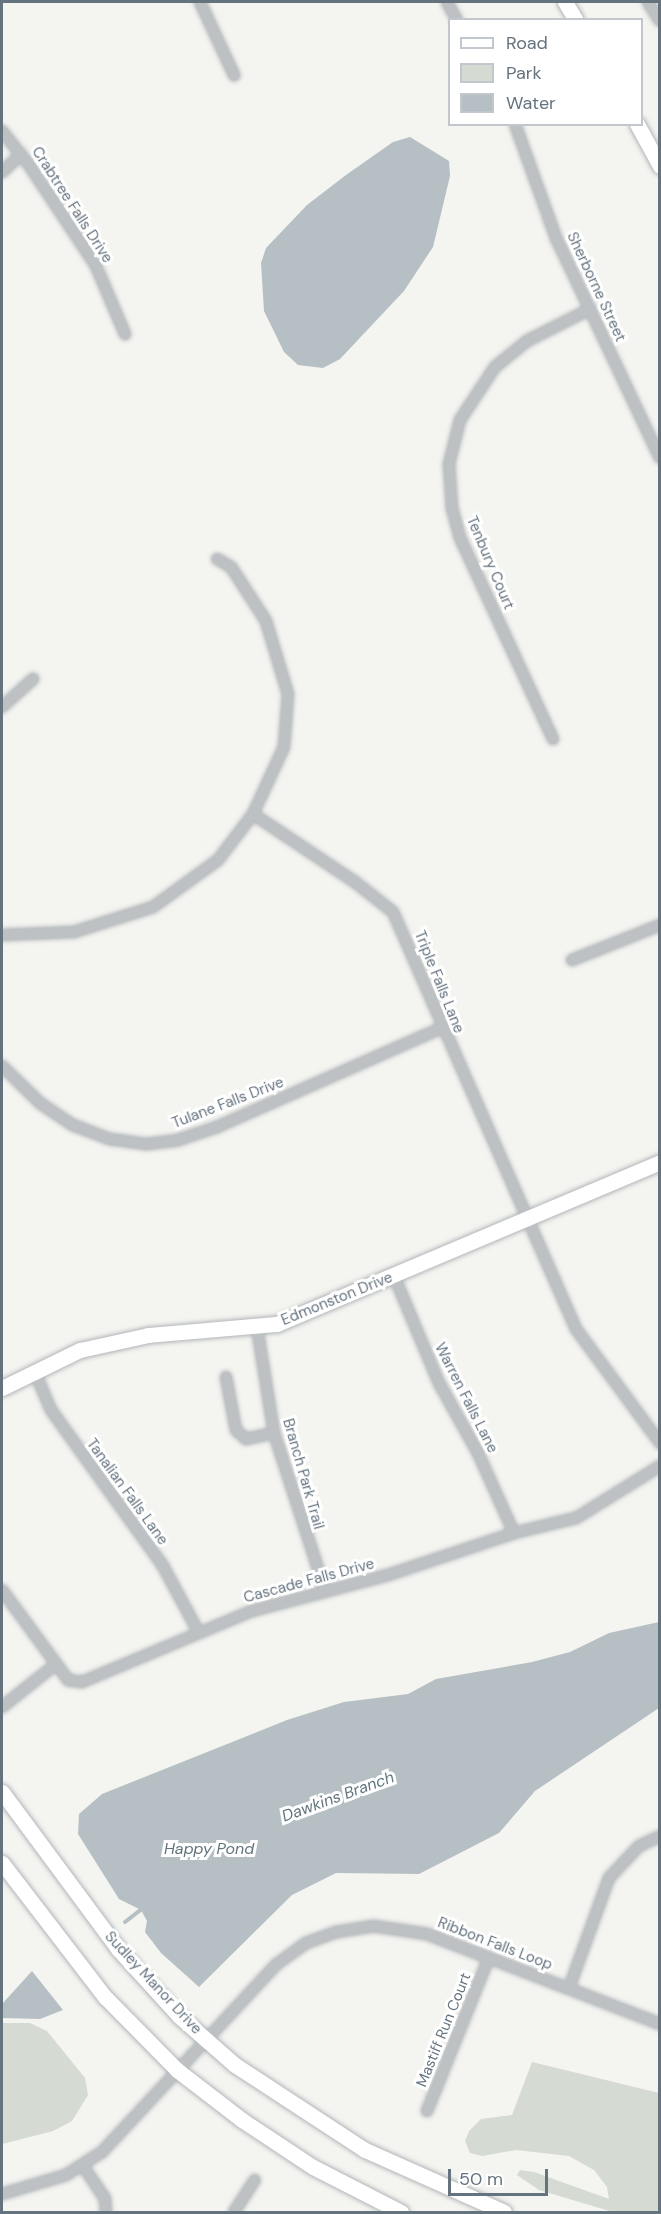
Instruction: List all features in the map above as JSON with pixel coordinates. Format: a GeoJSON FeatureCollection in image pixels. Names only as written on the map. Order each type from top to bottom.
{"type":"FeatureCollection","features":[{"type":"Feature","properties":{"kind":"main road"},"geometry":{"type":"LineString","coordinates":[[566,2],[575,18]]}},
{"type":"Feature","properties":{"kind":"main road"},"geometry":{"type":"LineString","coordinates":[[638,126],[660,166]]}},
{"type":"Feature","properties":{"kind":"main road","name":"Edmonston Drive"},"geometry":{"type":"LineString","coordinates":[[2,1388],[34,1370],[80,1350],[147,1335],[277,1324],[660,1162]]}},
{"type":"Feature","properties":{"kind":"main road","name":"Sudley Manor Drive"},"geometry":{"type":"LineString","coordinates":[[2,1792],[118,1949],[205,2040],[276,2095],[329,2129],[410,2172],[504,2212]]}},
{"type":"Feature","properties":{"kind":"main road"},"geometry":{"type":"LineString","coordinates":[[2,1863],[90,1980],[177,2070],[242,2120],[313,2167],[402,2212]]}},
{"type":"Feature","properties":{"kind":"street"},"geometry":{"type":"LineString","coordinates":[[200,2],[234,75]]}},
{"type":"Feature","properties":{"kind":"street"},"geometry":{"type":"LineString","coordinates":[[447,2],[457,18]]}},
{"type":"Feature","properties":{"kind":"street"},"geometry":{"type":"LineString","coordinates":[[648,2],[660,21]]}},
{"type":"Feature","properties":{"kind":"street","name":"Sherborne Street"},"geometry":{"type":"LineString","coordinates":[[515,126],[556,238],[660,458]]}},
{"type":"Feature","properties":{"kind":"street","name":"Crabtree Falls Drive"},"geometry":{"type":"LineString","coordinates":[[2,131],[21,154],[96,266],[125,334]]}},
{"type":"Feature","properties":{"kind":"street"},"geometry":{"type":"LineString","coordinates":[[2,172],[21,154]]}},
{"type":"Feature","properties":{"kind":"street","name":"Tenbury Court"},"geometry":{"type":"LineString","coordinates":[[553,739],[460,538],[452,509],[449,464],[460,420],[495,367],[527,341],[590,309]]}},
{"type":"Feature","properties":{"kind":"street"},"geometry":{"type":"LineString","coordinates":[[2,935],[74,932],[153,907],[218,860],[253,814],[284,747],[288,694],[266,621],[231,567],[217,559]]}},
{"type":"Feature","properties":{"kind":"street"},"geometry":{"type":"LineString","coordinates":[[2,707],[33,679]]}},
{"type":"Feature","properties":{"kind":"street","name":"Triple Falls Lane"},"geometry":{"type":"LineString","coordinates":[[253,814],[355,882],[393,912],[441,1028],[576,1329],[660,1443]]}},
{"type":"Feature","properties":{"kind":"street"},"geometry":{"type":"LineString","coordinates":[[572,960],[660,925]]}},
{"type":"Feature","properties":{"kind":"street","name":"Tulane Falls Drive"},"geometry":{"type":"LineString","coordinates":[[2,1066],[40,1103],[73,1125],[110,1139],[147,1144],[178,1140],[217,1127],[441,1028]]}},
{"type":"Feature","properties":{"kind":"street","name":"Warren Falls Lane"},"geometry":{"type":"LineString","coordinates":[[394,1276],[439,1383],[478,1453],[514,1533]]}},
{"type":"Feature","properties":{"kind":"street","name":"Branch Park Trail"},"geometry":{"type":"LineString","coordinates":[[257,1327],[274,1433],[325,1590]]}},
{"type":"Feature","properties":{"kind":"street","name":"Tanalian Falls Lane"},"geometry":{"type":"LineString","coordinates":[[34,1370],[51,1410],[163,1566],[198,1631]]}},
{"type":"Feature","properties":{"kind":"street"},"geometry":{"type":"LineString","coordinates":[[226,1377],[236,1430],[246,1439],[274,1433]]}},
{"type":"Feature","properties":{"kind":"street","name":"Cascade Falls Drive"},"geometry":{"type":"LineString","coordinates":[[2,1590],[68,1680],[82,1682],[198,1631],[325,1590],[442,1560],[514,1533],[576,1518],[660,1466]]}},
{"type":"Feature","properties":{"kind":"street"},"geometry":{"type":"LineString","coordinates":[[2,1707],[56,1664]]}},
{"type":"Feature","properties":{"kind":"street"},"geometry":{"type":"LineString","coordinates":[[569,1988],[609,1878],[639,1846],[660,1836]]}},
{"type":"Feature","properties":{"kind":"street","name":"Ribbon Falls Loop"},"geometry":{"type":"LineString","coordinates":[[2,2194],[59,2178],[83,2166],[124,2131],[177,2070],[277,1964],[306,1943],[336,1932],[373,1926],[427,1935],[660,2024]]}},
{"type":"Feature","properties":{"kind":"street","name":"Mastiff Run Court"},"geometry":{"type":"LineString","coordinates":[[427,2111],[488,1960]]}},
{"type":"Feature","properties":{"kind":"street"},"geometry":{"type":"LineString","coordinates":[[83,2166],[102,2193],[106,2212]]}},
{"type":"Feature","properties":{"kind":"street"},"geometry":{"type":"LineString","coordinates":[[234,2212],[255,2180]]}},
{"type":"Feature","properties":{"kind":"green space"},"geometry":{"type":"Polygon","coordinates":[[[2,2023],[30,2023],[47,2031],[85,2078],[88,2095],[72,2121],[53,2131],[2,2144],[2,2023]]]}},
{"type":"Feature","properties":{"kind":"green space"},"geometry":{"type":"Polygon","coordinates":[[[532,2062],[659,2093],[659,2212],[613,2212],[539,2190],[517,2175],[520,2170],[534,2172],[609,2199],[607,2187],[594,2170],[569,2156],[516,2150],[482,2156],[470,2153],[465,2141],[469,2131],[481,2119],[512,2115],[532,2062]]]}},
{"type":"Feature","properties":{"kind":"water"},"geometry":{"type":"Polygon","coordinates":[[[410,137],[449,161],[450,176],[433,247],[404,291],[340,359],[323,368],[298,365],[284,352],[264,311],[261,263],[266,248],[307,205],[393,142],[410,137]]]}},
{"type":"Feature","properties":{"kind":"water","name":"Happy Pond"},"geometry":{"type":"Polygon","coordinates":[[[659,1622],[659,1708],[535,1791],[499,1833],[419,1874],[336,1873],[292,1895],[199,1987],[161,1953],[145,1932],[147,1921],[141,1910],[119,1899],[78,1834],[79,1814],[102,1794],[287,1720],[344,1702],[408,1694],[436,1679],[532,1662],[570,1652],[609,1633],[659,1622]]]}},
{"type":"Feature","properties":{"kind":"water"},"geometry":{"type":"Polygon","coordinates":[[[32,1971],[63,2010],[40,2019],[2,2018],[2,2004],[32,1971]]]}},
{"type":"Feature","properties":{"kind":"waterway","name":"Dawkins Branch"},"geometry":{"type":"LineString","coordinates":[[125,1922],[143,1908]]}}]}
